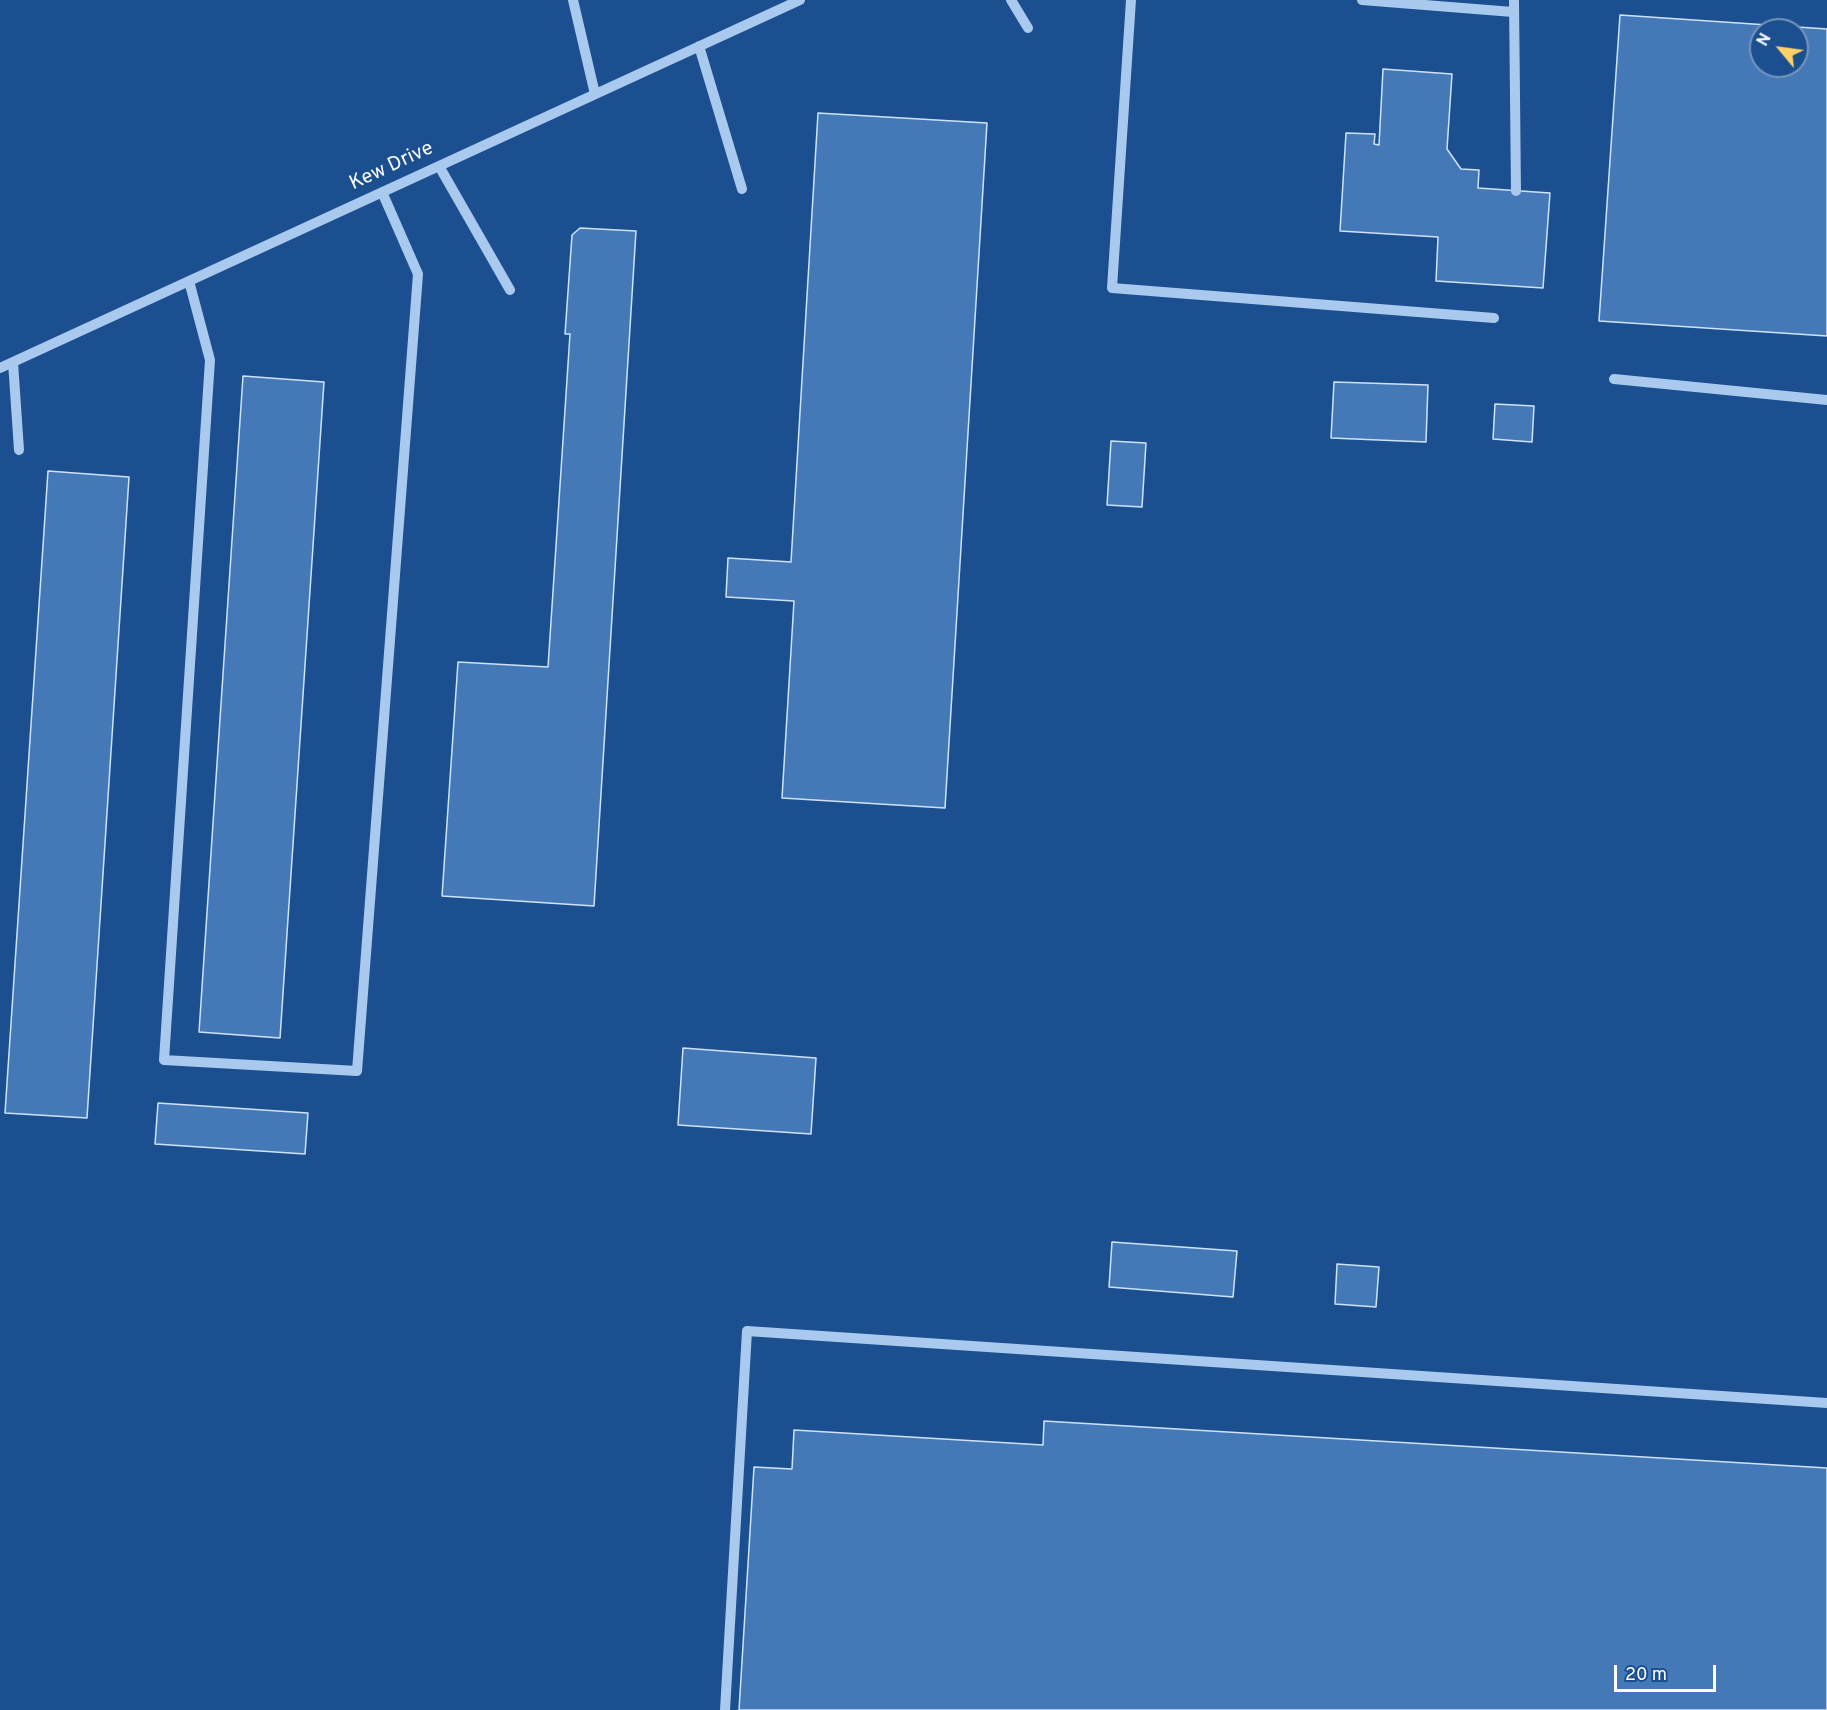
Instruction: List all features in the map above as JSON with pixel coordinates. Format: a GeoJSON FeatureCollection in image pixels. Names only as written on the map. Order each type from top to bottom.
{"type":"FeatureCollection","features":[{"type":"Feature","properties":{"kind":"street"},"geometry":{"type":"LineString","coordinates":[[573,0],[595,94]]}},
{"type":"Feature","properties":{"kind":"street","name":"Kew Drive"},"geometry":{"type":"LineString","coordinates":[[0,369],[800,0]]}},
{"type":"Feature","properties":{"kind":"street"},"geometry":{"type":"LineString","coordinates":[[1011,0],[1028,28]]}},
{"type":"Feature","properties":{"kind":"street"},"geometry":{"type":"LineString","coordinates":[[1131,0],[1112,288],[1494,318]]}},
{"type":"Feature","properties":{"kind":"street"},"geometry":{"type":"LineString","coordinates":[[1362,0],[1513,6],[1516,191]]}},
{"type":"Feature","properties":{"kind":"street"},"geometry":{"type":"LineString","coordinates":[[699,46],[742,189]]}},
{"type":"Feature","properties":{"kind":"street"},"geometry":{"type":"LineString","coordinates":[[439,166],[510,290]]}},
{"type":"Feature","properties":{"kind":"street"},"geometry":{"type":"LineString","coordinates":[[189,281],[210,360],[164,1060],[357,1071],[418,274],[382,192]]}},
{"type":"Feature","properties":{"kind":"street"},"geometry":{"type":"LineString","coordinates":[[13,362],[19,450]]}},
{"type":"Feature","properties":{"kind":"street"},"geometry":{"type":"LineString","coordinates":[[1614,380],[1827,400]]}},
{"type":"Feature","properties":{"kind":"street"},"geometry":{"type":"LineString","coordinates":[[725,1710],[747,1330],[1827,1403]]}},
{"type":"Feature","properties":{"kind":"building"},"geometry":{"type":"Polygon","coordinates":[[[1620,15],[1749,24],[1749,78],[1809,78],[1809,28],[1827,29],[1827,336],[1599,321],[1620,15]]]}},
{"type":"Feature","properties":{"kind":"building"},"geometry":{"type":"Polygon","coordinates":[[[1383,69],[1452,74],[1447,149],[1461,169],[1479,170],[1478,188],[1550,193],[1543,288],[1436,281],[1438,237],[1340,231],[1346,133],[1375,134],[1374,144],[1379,145],[1383,69]]]}},
{"type":"Feature","properties":{"kind":"building"},"geometry":{"type":"Polygon","coordinates":[[[818,113],[987,123],[945,808],[782,798],[794,601],[726,597],[728,558],[791,562],[818,113]]]}},
{"type":"Feature","properties":{"kind":"building"},"geometry":{"type":"Polygon","coordinates":[[[580,228],[636,231],[594,906],[442,896],[458,662],[548,667],[570,334],[565,334],[572,235],[580,228]]]}},
{"type":"Feature","properties":{"kind":"building"},"geometry":{"type":"Polygon","coordinates":[[[243,376],[324,382],[280,1038],[199,1032],[243,376]]]}},
{"type":"Feature","properties":{"kind":"building"},"geometry":{"type":"Polygon","coordinates":[[[1334,382],[1428,385],[1426,442],[1331,438],[1334,382]]]}},
{"type":"Feature","properties":{"kind":"building"},"geometry":{"type":"Polygon","coordinates":[[[1495,404],[1534,406],[1532,442],[1493,439],[1495,404]]]}},
{"type":"Feature","properties":{"kind":"building"},"geometry":{"type":"Polygon","coordinates":[[[1111,441],[1146,443],[1142,507],[1107,505],[1111,441]]]}},
{"type":"Feature","properties":{"kind":"building"},"geometry":{"type":"Polygon","coordinates":[[[48,471],[129,477],[87,1118],[5,1113],[48,471]]]}},
{"type":"Feature","properties":{"kind":"building"},"geometry":{"type":"Polygon","coordinates":[[[683,1048],[816,1058],[811,1134],[678,1125],[683,1048]]]}},
{"type":"Feature","properties":{"kind":"building"},"geometry":{"type":"Polygon","coordinates":[[[158,1103],[308,1113],[305,1154],[155,1144],[158,1103]]]}},
{"type":"Feature","properties":{"kind":"building"},"geometry":{"type":"Polygon","coordinates":[[[1112,1242],[1237,1251],[1233,1297],[1109,1287],[1112,1242]]]}},
{"type":"Feature","properties":{"kind":"building"},"geometry":{"type":"Polygon","coordinates":[[[1337,1264],[1379,1267],[1376,1307],[1335,1304],[1337,1264]]]}},
{"type":"Feature","properties":{"kind":"building"},"geometry":{"type":"Polygon","coordinates":[[[1044,1421],[1827,1468],[1827,1710],[739,1710],[754,1467],[792,1469],[794,1430],[1043,1445],[1044,1421]]]}}]}
